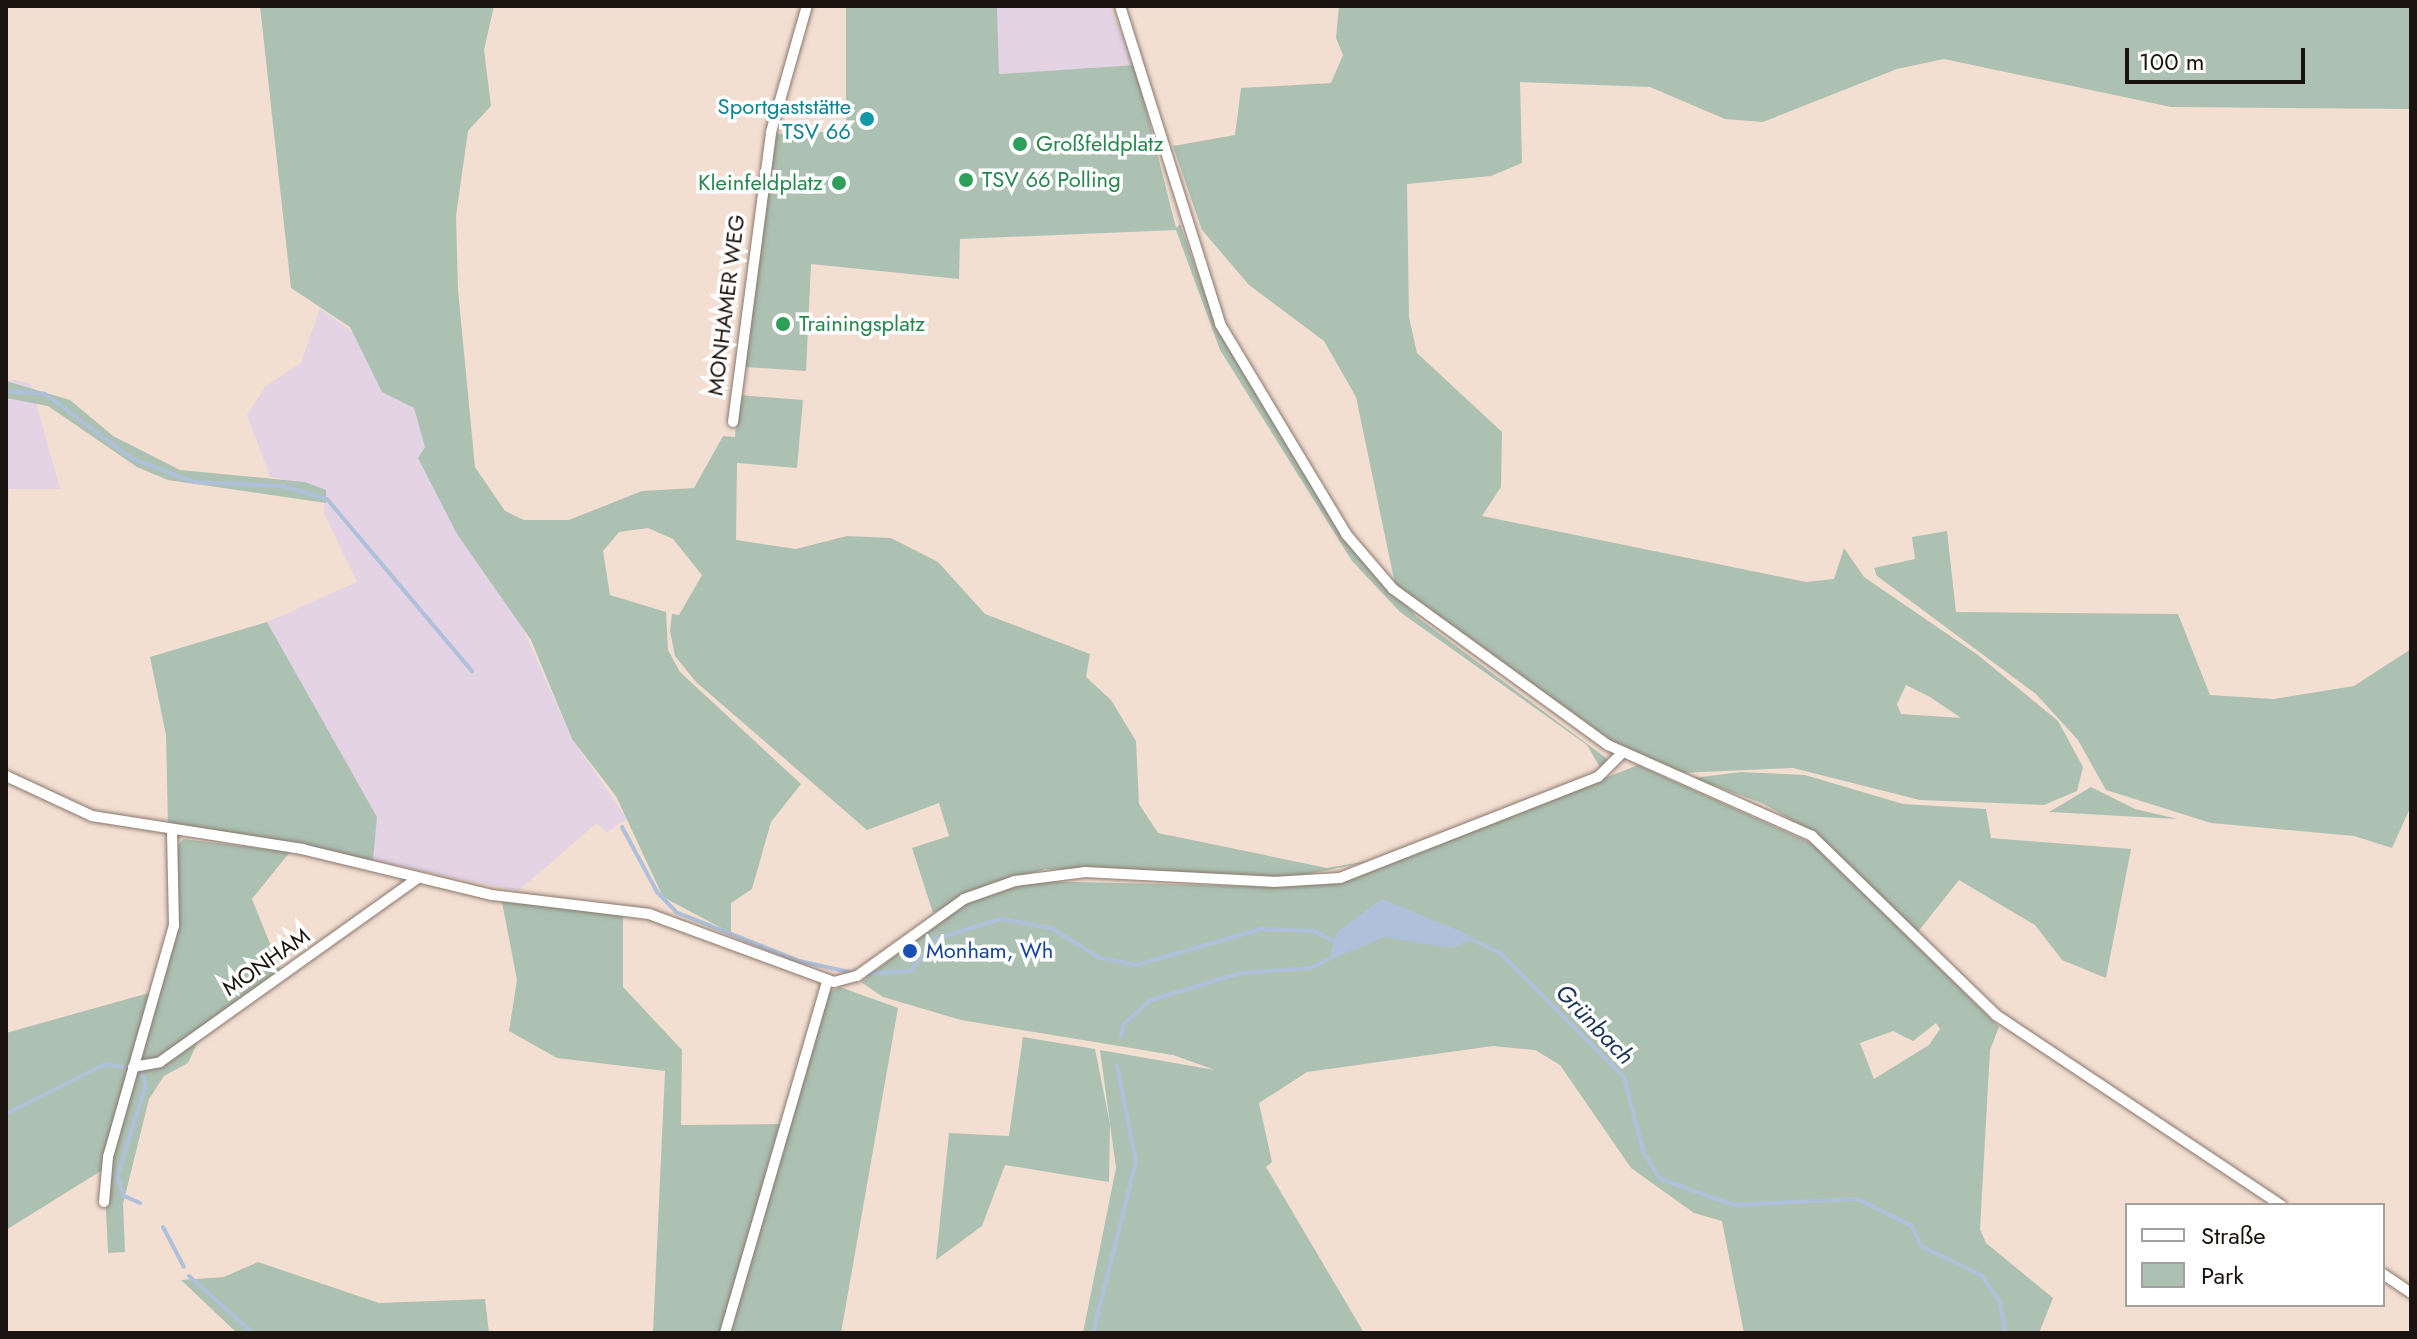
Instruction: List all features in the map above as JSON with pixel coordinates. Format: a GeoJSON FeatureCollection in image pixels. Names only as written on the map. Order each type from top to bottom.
{"type":"FeatureCollection","features":[{"type":"Feature","properties":{"kind":"street","name":"MONHAMER WEG"},"geometry":{"type":"LineString","coordinates":[[733,422],[768,148],[807,6]]}},
{"type":"Feature","properties":{"kind":"street"},"geometry":{"type":"LineString","coordinates":[[1120,6],[1142,57],[1182,216],[1234,350],[1361,554],[1414,609],[1622,753],[1770,812],[1812,836],[1996,1015],[2278,1203]]}},
{"type":"Feature","properties":{"kind":"street"},"geometry":{"type":"LineString","coordinates":[[6,776],[92,816],[302,849],[418,878],[649,914],[827,981],[857,976],[943,911],[1015,881],[1085,872],[1273,882],[1340,878],[1598,777],[1622,753]]}},
{"type":"Feature","properties":{"kind":"street"},"geometry":{"type":"LineString","coordinates":[[104,1202],[108,1157],[174,926],[172,830]]}},
{"type":"Feature","properties":{"kind":"street","name":"MONHAM"},"geometry":{"type":"LineString","coordinates":[[133,1067],[160,1062],[418,878]]}},
{"type":"Feature","properties":{"kind":"street"},"geometry":{"type":"LineString","coordinates":[[725,1333],[827,981]]}},
{"type":"Feature","properties":{"kind":"street"},"geometry":{"type":"LineString","coordinates":[[2385,1275],[2411,1293]]}},
{"type":"Feature","properties":{"kind":"shaded area"},"geometry":{"type":"Polygon","coordinates":[[[997,6],[1109,6],[1135,65],[999,74],[997,6]]]}},
{"type":"Feature","properties":{"kind":"shaded area"},"geometry":{"type":"Polygon","coordinates":[[[320,308],[361,339],[387,394],[414,408],[457,534],[518,618],[572,739],[627,819],[606,833],[597,823],[518,891],[373,861],[377,817],[267,622],[357,582],[324,513],[326,490],[270,476],[247,415],[266,386],[301,363],[320,308]]]}},
{"type":"Feature","properties":{"kind":"shaded area"},"geometry":{"type":"Polygon","coordinates":[[[6,381],[31,384],[60,489],[9,489],[6,542],[6,381]]]}},
{"type":"Feature","properties":{"kind":"green space"},"geometry":{"type":"Polygon","coordinates":[[[260,6],[494,6],[484,50],[491,106],[468,131],[456,216],[458,290],[475,467],[505,511],[524,520],[569,520],[642,491],[694,488],[723,436],[735,437],[738,395],[803,400],[797,468],[737,463],[736,540],[796,549],[847,536],[891,538],[938,562],[985,614],[1090,654],[1086,677],[1111,700],[1136,741],[1139,804],[1158,833],[1327,868],[1392,857],[1294,877],[1046,869],[977,889],[933,913],[912,848],[949,836],[939,803],[867,830],[696,682],[675,656],[670,631],[672,614],[679,615],[702,575],[673,539],[648,528],[619,532],[603,551],[610,595],[666,612],[668,650],[680,672],[801,784],[771,822],[752,889],[731,903],[731,933],[663,897],[616,796],[572,739],[531,640],[457,534],[418,458],[425,447],[414,408],[382,392],[350,327],[291,288],[260,6]]]}},
{"type":"Feature","properties":{"kind":"green space","name":"TSV 66 Polling"},"geometry":{"type":"Polygon","coordinates":[[[846,6],[997,6],[999,74],[1135,65],[1176,228],[1180,224],[1217,327],[1339,530],[1417,617],[1610,761],[1601,769],[1587,745],[1400,612],[1352,561],[1220,350],[1176,230],[960,239],[959,279],[811,264],[806,371],[745,367],[774,134],[846,131],[846,6]]]}},
{"type":"Feature","properties":{"kind":"green space"},"geometry":{"type":"Polygon","coordinates":[[[1339,6],[2411,6],[2411,109],[2171,107],[1944,59],[1897,69],[1763,122],[1725,119],[1650,87],[1520,82],[1522,163],[1491,176],[1407,184],[1409,317],[1417,353],[1502,432],[1501,487],[1482,516],[1806,582],[1834,579],[1844,548],[1864,577],[1978,655],[2058,721],[2083,767],[2077,791],[2044,805],[1920,800],[1793,768],[1680,773],[1618,746],[1395,584],[1356,397],[1324,341],[1249,285],[1202,230],[1173,146],[1235,135],[1241,88],[1331,83],[1343,55],[1336,38],[1339,6]],[[1906,685],[1897,704],[1901,714],[1961,718],[1906,685]]]}},
{"type":"Feature","properties":{"kind":"green space"},"geometry":{"type":"Polygon","coordinates":[[[6,381],[70,400],[113,436],[180,470],[305,482],[326,490],[326,503],[168,480],[137,467],[48,406],[6,398],[6,381]]]}},
{"type":"Feature","properties":{"kind":"green space"},"geometry":{"type":"Polygon","coordinates":[[[1947,531],[1956,612],[2178,614],[2210,695],[2274,699],[2354,686],[2411,649],[2411,806],[2392,848],[2354,836],[2211,823],[2106,790],[2078,740],[2036,694],[1877,576],[1874,568],[1915,559],[1912,537],[1947,531]]]}},
{"type":"Feature","properties":{"kind":"green space"},"geometry":{"type":"Polygon","coordinates":[[[267,622],[377,817],[373,861],[168,825],[166,735],[150,657],[267,622]]]}},
{"type":"Feature","properties":{"kind":"green space"},"geometry":{"type":"Polygon","coordinates":[[[1638,765],[1817,846],[1999,1027],[1990,1050],[1980,1229],[1986,1243],[2053,1298],[2039,1333],[1744,1333],[1722,1221],[1694,1213],[1631,1168],[1560,1065],[1535,1050],[1493,1046],[1307,1072],[1259,1103],[1272,1162],[1266,1167],[1364,1333],[1083,1333],[1116,1168],[1100,1050],[1215,1070],[1173,1055],[961,1020],[883,997],[861,982],[962,905],[1033,881],[1284,887],[1347,880],[1638,765]],[[1936,1023],[1913,1041],[1893,1031],[1860,1043],[1874,1079],[1929,1045],[1940,1029],[1936,1023]]]}},
{"type":"Feature","properties":{"kind":"green space"},"geometry":{"type":"Polygon","coordinates":[[[1741,772],[1805,775],[1903,804],[1986,809],[1991,838],[2131,849],[2106,978],[2062,960],[2035,925],[1959,880],[1917,933],[1818,835],[1762,803],[1693,778],[1741,772]]]}},
{"type":"Feature","properties":{"kind":"green space"},"geometry":{"type":"Polygon","coordinates":[[[2091,787],[2135,809],[2178,819],[2049,812],[2091,787]]]}},
{"type":"Feature","properties":{"kind":"green space"},"geometry":{"type":"Polygon","coordinates":[[[183,839],[290,852],[252,899],[281,971],[200,1037],[188,1063],[164,1076],[149,1099],[123,1204],[125,1252],[108,1253],[104,1169],[6,1230],[6,1033],[156,991],[171,948],[175,849],[183,839]]]}},
{"type":"Feature","properties":{"kind":"green space"},"geometry":{"type":"Polygon","coordinates":[[[502,902],[623,914],[623,987],[682,1050],[681,1125],[780,1124],[720,1333],[653,1333],[665,1071],[557,1058],[509,1031],[517,980],[502,902]]]}},
{"type":"Feature","properties":{"kind":"green space"},"geometry":{"type":"Polygon","coordinates":[[[840,987],[898,1008],[841,1333],[729,1333],[829,992],[840,987]]]}},
{"type":"Feature","properties":{"kind":"green space"},"geometry":{"type":"Polygon","coordinates":[[[1023,1037],[1095,1049],[1110,1124],[1109,1182],[1005,1165],[982,1226],[936,1260],[949,1133],[1009,1136],[1023,1037]]]}},
{"type":"Feature","properties":{"kind":"green space"},"geometry":{"type":"Polygon","coordinates":[[[258,1262],[379,1303],[485,1299],[489,1333],[237,1333],[181,1280],[224,1277],[258,1262]]]}},
{"type":"Feature","properties":{"kind":"water"},"geometry":{"type":"Polygon","coordinates":[[[1382,899],[1467,934],[1471,939],[1452,948],[1384,937],[1329,960],[1337,932],[1382,899]]]}},
{"type":"Feature","properties":{"kind":"waterway"},"geometry":{"type":"LineString","coordinates":[[6,391],[45,394],[131,458],[194,482],[283,486],[327,499],[472,671]]}},
{"type":"Feature","properties":{"kind":"waterway"},"geometry":{"type":"LineString","coordinates":[[622,827],[657,892],[676,912],[799,961],[854,973]]}},
{"type":"Feature","properties":{"kind":"waterway"},"geometry":{"type":"LineString","coordinates":[[862,974],[911,971],[935,939],[1001,919],[1051,928],[1100,958],[1137,965],[1261,929],[1314,931],[1336,942]]}},
{"type":"Feature","properties":{"kind":"waterway","name":"Grünbach"},"geometry":{"type":"LineString","coordinates":[[1469,938],[1500,953],[1624,1077],[1643,1151],[1660,1179],[1734,1205],[1858,1199],[1912,1226],[1921,1246],[1981,1275],[1999,1301],[2006,1333]]}},
{"type":"Feature","properties":{"kind":"waterway","name":"Grünbach"},"geometry":{"type":"LineString","coordinates":[[1121,1037],[1124,1024],[1151,1000],[1241,973],[1310,968],[1331,958]]}},
{"type":"Feature","properties":{"kind":"waterway","name":"Grünbach"},"geometry":{"type":"LineString","coordinates":[[6,1114],[105,1064],[124,1067]]}},
{"type":"Feature","properties":{"kind":"waterway","name":"Grünbach"},"geometry":{"type":"LineString","coordinates":[[1093,1333],[1136,1162],[1117,1066]]}},
{"type":"Feature","properties":{"kind":"waterway","name":"Grünbach"},"geometry":{"type":"LineString","coordinates":[[140,1203],[124,1196],[117,1177],[146,1085],[142,1074]]}},
{"type":"Feature","properties":{"kind":"waterway","name":"Grünbach"},"geometry":{"type":"LineString","coordinates":[[163,1227],[184,1267]]}},
{"type":"Feature","properties":{"kind":"waterway","name":"Grünbach"},"geometry":{"type":"LineString","coordinates":[[189,1276],[253,1333]]}},
{"type":"Feature","properties":{"kind":"place","name":"Sportgaststätte TSV 66"},"geometry":{"type":"Point","coordinates":[867,119]}},
{"type":"Feature","properties":{"kind":"place","name":"Großfeldplatz"},"geometry":{"type":"Point","coordinates":[1020,144]}},
{"type":"Feature","properties":{"kind":"place","name":"TSV 66 Polling"},"geometry":{"type":"Point","coordinates":[966,180]}},
{"type":"Feature","properties":{"kind":"place","name":"Kleinfeldplatz"},"geometry":{"type":"Point","coordinates":[839,183]}},
{"type":"Feature","properties":{"kind":"place","name":"Trainingsplatz"},"geometry":{"type":"Point","coordinates":[783,324]}},
{"type":"Feature","properties":{"kind":"place","name":"Monham, Wh"},"geometry":{"type":"Point","coordinates":[910,951]}}]}
